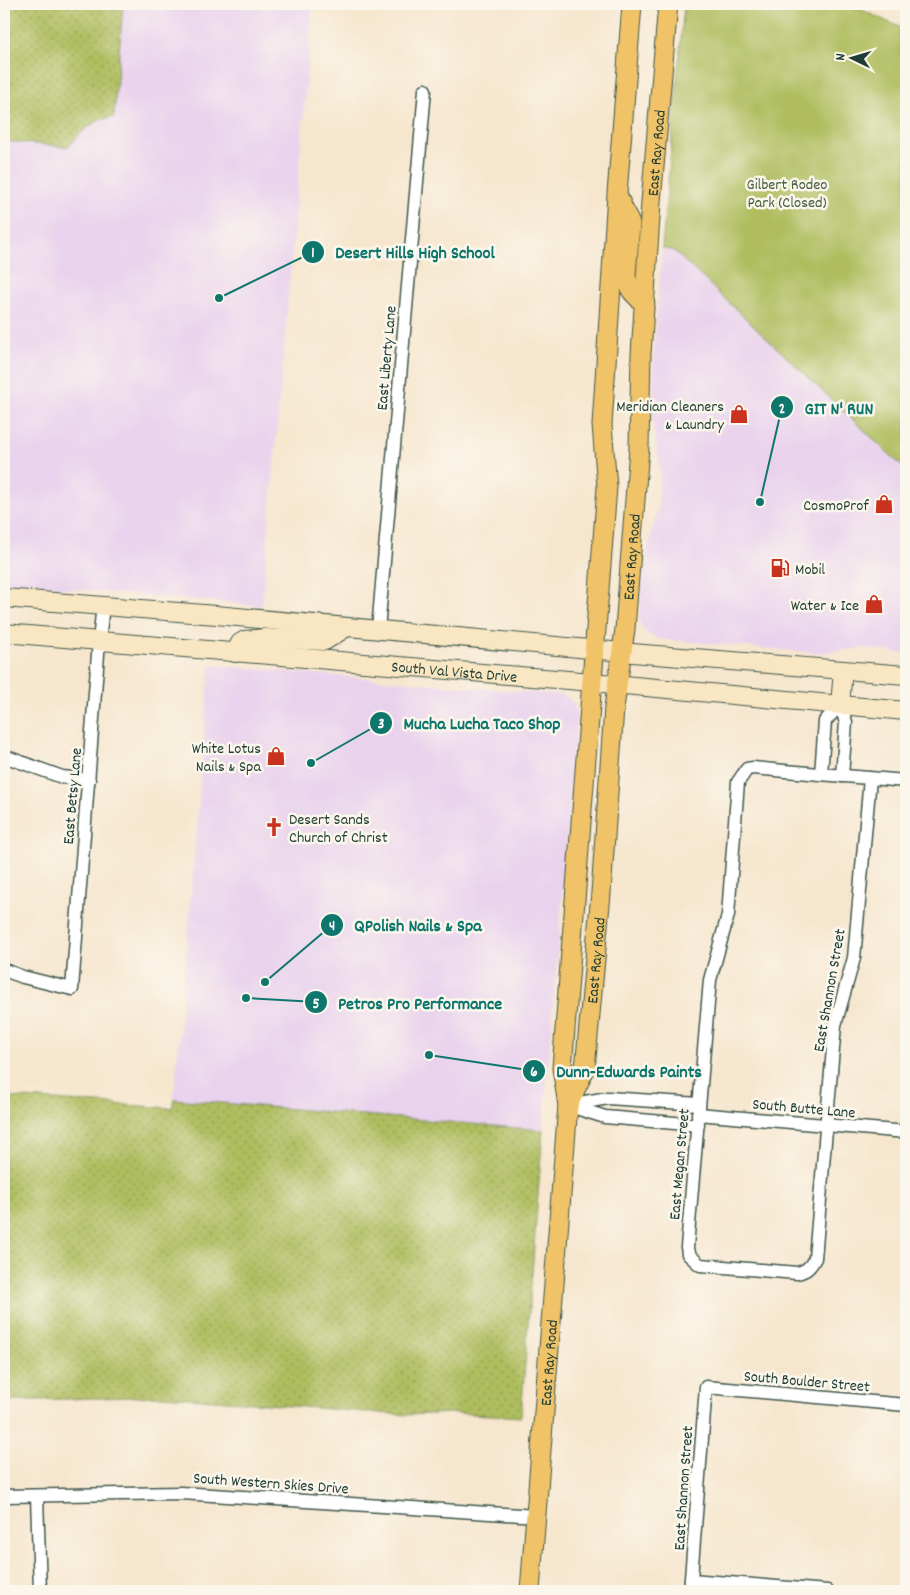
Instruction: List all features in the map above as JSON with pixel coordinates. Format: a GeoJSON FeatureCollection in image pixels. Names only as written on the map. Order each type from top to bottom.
{"type":"FeatureCollection","features":[{"type":"Feature","properties":{"kind":"main road","name":"East Ray Road"},"geometry":{"type":"LineString","coordinates":[[530,1591],[568,1105],[562,1068],[607,487],[602,425],[632,4]]}},
{"type":"Feature","properties":{"kind":"main road","name":"East Ray Road"},"geometry":{"type":"LineString","coordinates":[[568,1105],[585,1069],[601,893],[614,708],[625,629],[638,458],[641,354],[651,202],[668,4]]}},
{"type":"Feature","properties":{"kind":"main road"},"geometry":{"type":"LineString","coordinates":[[617,194],[630,224],[627,282],[632,293],[645,304]]}},
{"type":"Feature","properties":{"kind":"main road","name":"South Val Vista Drive"},"geometry":{"type":"LineString","coordinates":[[4,598],[906,675]]}},
{"type":"Feature","properties":{"kind":"main road"},"geometry":{"type":"LineString","coordinates":[[235,653],[240,642],[246,640],[264,638],[325,640],[347,627]]}},
{"type":"Feature","properties":{"kind":"main road","name":"South Val Vista Drive"},"geometry":{"type":"LineString","coordinates":[[4,633],[592,682],[906,711]]}},
{"type":"Feature","properties":{"kind":"main road"},"geometry":{"type":"LineString","coordinates":[[840,705],[842,670]]}},
{"type":"Feature","properties":{"kind":"street","name":"East Liberty Lane"},"geometry":{"type":"LineString","coordinates":[[378,630],[425,90]]}},
{"type":"Feature","properties":{"kind":"street","name":"East Betsy Lane"},"geometry":{"type":"LineString","coordinates":[[4,970],[22,977],[72,989],[103,605]]}},
{"type":"Feature","properties":{"kind":"street"},"geometry":{"type":"LineString","coordinates":[[842,776],[846,722],[840,705],[825,721],[821,774],[842,776],[906,781]]}},
{"type":"Feature","properties":{"kind":"street"},"geometry":{"type":"LineString","coordinates":[[4,756],[62,777],[89,780]]}},
{"type":"Feature","properties":{"kind":"street","name":"East Megan Street"},"geometry":{"type":"LineString","coordinates":[[811,1266],[805,1271],[797,1273],[700,1265],[688,1254],[687,1247],[710,980],[728,915],[738,782],[747,769],[753,768],[821,774]]}},
{"type":"Feature","properties":{"kind":"street","name":"East Shannon Street"},"geometry":{"type":"LineString","coordinates":[[811,1266],[816,1258],[835,1025],[854,958],[870,778]]}},
{"type":"Feature","properties":{"kind":"street","name":"South Butte Lane"},"geometry":{"type":"LineString","coordinates":[[568,1105],[608,1098],[698,1114],[906,1132]]}},
{"type":"Feature","properties":{"kind":"street","name":"South Butte Lane"},"geometry":{"type":"LineString","coordinates":[[568,1105],[605,1117],[698,1114]]}},
{"type":"Feature","properties":{"kind":"street","name":"East Shannon Street"},"geometry":{"type":"LineString","coordinates":[[690,1585],[706,1387]]}},
{"type":"Feature","properties":{"kind":"street","name":"South Boulder Street"},"geometry":{"type":"LineString","coordinates":[[706,1387],[906,1405]]}},
{"type":"Feature","properties":{"kind":"street","name":"South Western Skies Drive"},"geometry":{"type":"LineString","coordinates":[[4,1496],[181,1492],[536,1516]]}},
{"type":"Feature","properties":{"kind":"street"},"geometry":{"type":"LineString","coordinates":[[37,1496],[40,1591]]}},
{"type":"Feature","properties":{"kind":"street"},"geometry":{"type":"LineString","coordinates":[[690,1585],[827,1591]]}},
{"type":"Feature","properties":{"kind":"shaded area"},"geometry":{"type":"Polygon","coordinates":[[[4,4],[313,4],[262,606],[4,583],[4,4]]]}},
{"type":"Feature","properties":{"kind":"shaded area"},"geometry":{"type":"Polygon","coordinates":[[[662,248],[674,251],[906,470],[906,654],[865,648],[816,653],[658,639],[646,633],[640,625],[639,617],[644,566],[658,506],[660,471],[652,418],[654,347],[662,248]]]}},
{"type":"Feature","properties":{"kind":"shaded area"},"geometry":{"type":"Polygon","coordinates":[[[210,665],[562,695],[575,705],[577,713],[543,1130],[174,1099],[210,665]]]}},
{"type":"Feature","properties":{"kind":"green space"},"geometry":{"type":"Polygon","coordinates":[[[4,4],[123,4],[114,117],[100,120],[91,125],[65,147],[4,141],[4,4]]]}},
{"type":"Feature","properties":{"kind":"green space","name":"Gilbert Rodeo Park (Closed)"},"geometry":{"type":"Polygon","coordinates":[[[684,4],[849,4],[906,30],[906,470],[674,251],[662,248],[684,4]]]}},
{"type":"Feature","properties":{"kind":"green space"},"geometry":{"type":"Polygon","coordinates":[[[4,1095],[10,1097],[172,1108],[174,1099],[543,1130],[521,1417],[456,1413],[406,1415],[163,1396],[4,1401],[4,1095]]]}},
{"type":"Feature","properties":{"kind":"place","name":"Desert Hills High School"},"geometry":{"type":"Point","coordinates":[219,298]}},
{"type":"Feature","properties":{"kind":"place","name":"Meridian Cleaners & Laundry"},"geometry":{"type":"Point","coordinates":[739,414]}},
{"type":"Feature","properties":{"kind":"place","name":"GIT N' RUN"},"geometry":{"type":"Point","coordinates":[760,502]}},
{"type":"Feature","properties":{"kind":"place","name":"CosmoProf"},"geometry":{"type":"Point","coordinates":[884,504]}},
{"type":"Feature","properties":{"kind":"place","name":"Mobil"},"geometry":{"type":"Point","coordinates":[780,568]}},
{"type":"Feature","properties":{"kind":"place","name":"Water & Ice"},"geometry":{"type":"Point","coordinates":[874,604]}},
{"type":"Feature","properties":{"kind":"place","name":"White Lotus Nails & Spa"},"geometry":{"type":"Point","coordinates":[276,756]}},
{"type":"Feature","properties":{"kind":"place","name":"Mucha Lucha Taco Shop"},"geometry":{"type":"Point","coordinates":[311,763]}},
{"type":"Feature","properties":{"kind":"place","name":"Desert Sands Church of Christ"},"geometry":{"type":"Point","coordinates":[274,827]}},
{"type":"Feature","properties":{"kind":"place","name":"QPolish Nails & Spa"},"geometry":{"type":"Point","coordinates":[265,982]}},
{"type":"Feature","properties":{"kind":"place","name":"Petros Pro Performance"},"geometry":{"type":"Point","coordinates":[246,998]}},
{"type":"Feature","properties":{"kind":"place","name":"Dunn-Edwards Paints"},"geometry":{"type":"Point","coordinates":[429,1055]}}]}
